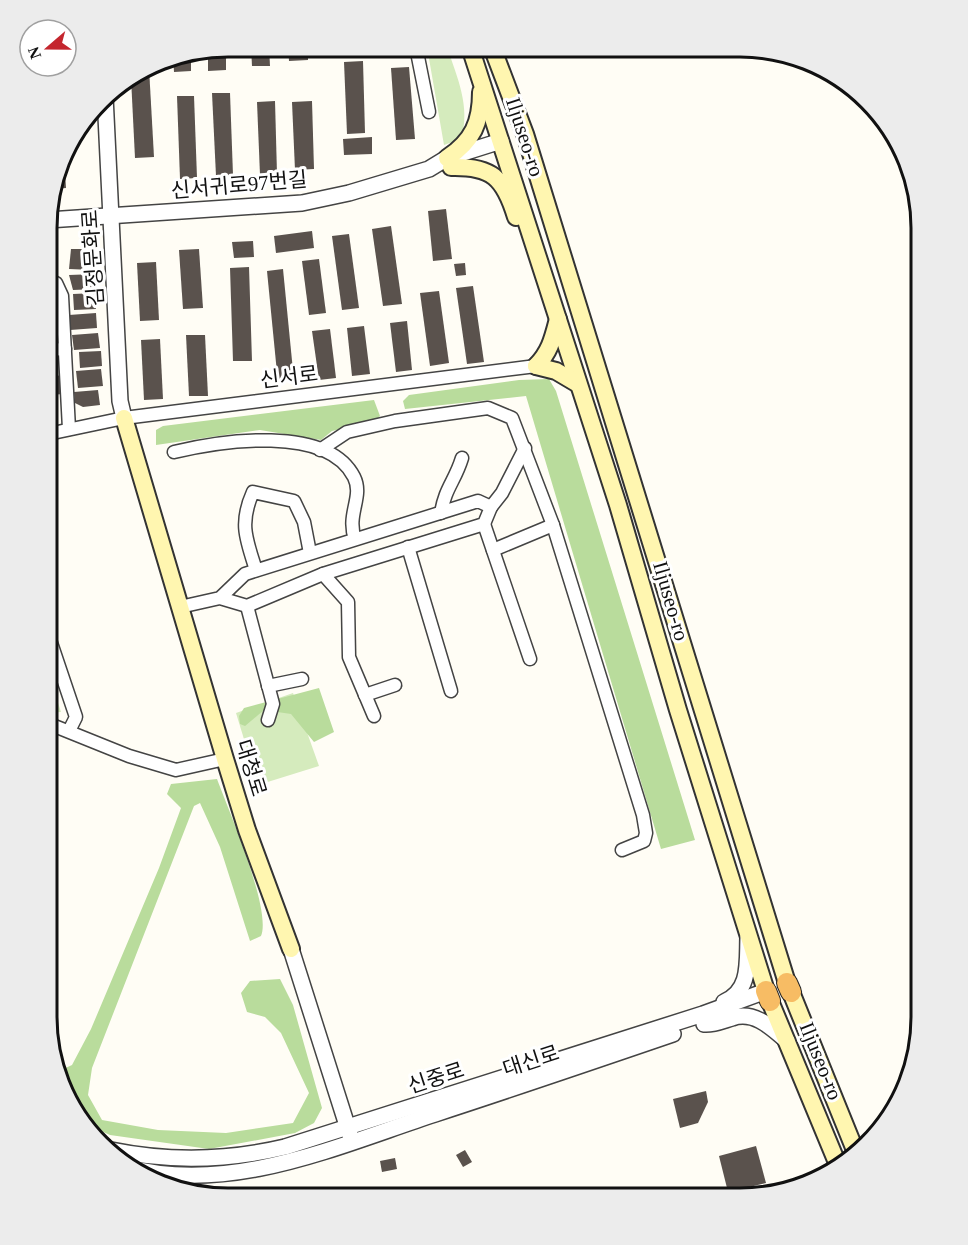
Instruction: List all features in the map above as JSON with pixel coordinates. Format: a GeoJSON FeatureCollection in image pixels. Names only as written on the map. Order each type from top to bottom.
{"type":"FeatureCollection","features":[{"type":"Feature","properties":{"kind":"main road","name":"Iljuseo-ro"},"geometry":{"type":"LineString","coordinates":[[474,57],[558,318],[768,996],[835,1159]]}},
{"type":"Feature","properties":{"kind":"main road"},"geometry":{"type":"LineString","coordinates":[[449,162],[470,140],[477,125],[481,90],[474,57]]}},
{"type":"Feature","properties":{"kind":"main road","name":"Iljuseo-ro"},"geometry":{"type":"LineString","coordinates":[[496,57],[526,139],[789,987],[853,1146]]}},
{"type":"Feature","properties":{"kind":"main road"},"geometry":{"type":"LineString","coordinates":[[503,146],[526,139]]}},
{"type":"Feature","properties":{"kind":"main road"},"geometry":{"type":"LineString","coordinates":[[449,162],[477,166],[488,171],[505,193],[520,231],[535,247]]}},
{"type":"Feature","properties":{"kind":"main road"},"geometry":{"type":"LineString","coordinates":[[558,318],[552,343],[546,355],[536,366],[556,371],[578,384]]}},
{"type":"Feature","properties":{"kind":"main road","name":"대청로"},"geometry":{"type":"LineString","coordinates":[[124,418],[247,830],[291,949]]}},
{"type":"Feature","properties":{"kind":"street"},"geometry":{"type":"LineString","coordinates":[[418,57],[429,111]]}},
{"type":"Feature","properties":{"kind":"street","name":"김정문화로"},"geometry":{"type":"LineString","coordinates":[[106,108],[120,401],[124,418]]}},
{"type":"Feature","properties":{"kind":"street","name":"신서귀로97번길"},"geometry":{"type":"LineString","coordinates":[[57,219],[302,203],[349,193],[503,146]]}},
{"type":"Feature","properties":{"kind":"street"},"geometry":{"type":"LineString","coordinates":[[57,286],[60,288],[69,429]]}},
{"type":"Feature","properties":{"kind":"street"},"geometry":{"type":"LineString","coordinates":[[57,349],[65,349]]}},
{"type":"Feature","properties":{"kind":"street","name":"신서로"},"geometry":{"type":"LineString","coordinates":[[57,432],[124,418],[536,366]]}},
{"type":"Feature","properties":{"kind":"street"},"geometry":{"type":"LineString","coordinates":[[320,450],[347,432],[395,421],[488,408],[512,418],[553,525],[644,815],[646,833],[644,841],[622,850]]}},
{"type":"Feature","properties":{"kind":"street"},"geometry":{"type":"LineString","coordinates":[[174,452],[209,444],[255,440],[308,446],[333,454],[354,478],[358,492],[351,527],[356,539]]}},
{"type":"Feature","properties":{"kind":"street"},"geometry":{"type":"LineString","coordinates":[[525,448],[502,493],[491,507],[484,524],[530,659]]}},
{"type":"Feature","properties":{"kind":"street"},"geometry":{"type":"LineString","coordinates":[[441,513],[445,490],[457,474],[462,458]]}},
{"type":"Feature","properties":{"kind":"street"},"geometry":{"type":"LineString","coordinates":[[256,570],[245,535],[244,512],[253,492],[294,501],[304,522],[310,553]]}},
{"type":"Feature","properties":{"kind":"street"},"geometry":{"type":"LineString","coordinates":[[220,598],[245,574],[256,570],[478,501],[491,507]]}},
{"type":"Feature","properties":{"kind":"street"},"geometry":{"type":"LineString","coordinates":[[180,607],[220,598],[247,606],[323,574],[484,524]]}},
{"type":"Feature","properties":{"kind":"street"},"geometry":{"type":"LineString","coordinates":[[493,550],[553,525]]}},
{"type":"Feature","properties":{"kind":"street"},"geometry":{"type":"LineString","coordinates":[[408,547],[451,691]]}},
{"type":"Feature","properties":{"kind":"street"},"geometry":{"type":"LineString","coordinates":[[323,574],[348,602],[349,657],[374,716]]}},
{"type":"Feature","properties":{"kind":"street"},"geometry":{"type":"LineString","coordinates":[[247,606],[273,704],[268,720]]}},
{"type":"Feature","properties":{"kind":"street"},"geometry":{"type":"LineString","coordinates":[[57,661],[76,717],[69,731]]}},
{"type":"Feature","properties":{"kind":"street"},"geometry":{"type":"LineString","coordinates":[[268,686],[302,680]]}},
{"type":"Feature","properties":{"kind":"street"},"geometry":{"type":"LineString","coordinates":[[365,695],[395,685]]}},
{"type":"Feature","properties":{"kind":"street"},"geometry":{"type":"LineString","coordinates":[[57,727],[129,756],[176,770],[225,759]]}},
{"type":"Feature","properties":{"kind":"street"},"geometry":{"type":"LineString","coordinates":[[703,1019],[709,1007],[727,1001],[742,987],[746,976],[748,934]]}},
{"type":"Feature","properties":{"kind":"street","name":"대청로"},"geometry":{"type":"LineString","coordinates":[[291,949],[349,1135]]}},
{"type":"Feature","properties":{"kind":"street"},"geometry":{"type":"LineString","coordinates":[[703,1019],[768,996]]}},
{"type":"Feature","properties":{"kind":"street"},"geometry":{"type":"LineString","coordinates":[[703,1019],[710,1024],[737,1016],[747,1016],[769,1025],[787,1041]]}},
{"type":"Feature","properties":{"kind":"street","name":"대신로"},"geometry":{"type":"LineString","coordinates":[[158,1173],[223,1175],[264,1167],[349,1135],[703,1019]]}},
{"type":"Feature","properties":{"kind":"street"},"geometry":{"type":"LineString","coordinates":[[124,1153],[219,1159],[349,1135]]}},
{"type":"Feature","properties":{"kind":"green space"},"geometry":{"type":"Polygon","coordinates":[[[429,57],[450,57],[462,92],[464,127],[461,139],[444,145],[429,57]]]}},
{"type":"Feature","properties":{"kind":"green space"},"geometry":{"type":"Polygon","coordinates":[[[549,379],[556,391],[695,840],[661,849],[526,396],[405,409],[403,401],[409,395],[519,380],[549,379]]]}},
{"type":"Feature","properties":{"kind":"green space"},"geometry":{"type":"Polygon","coordinates":[[[374,400],[380,416],[375,421],[332,431],[321,440],[260,430],[156,445],[156,430],[163,426],[374,400]]]}},
{"type":"Feature","properties":{"kind":"green space"},"geometry":{"type":"Polygon","coordinates":[[[319,688],[334,732],[314,742],[291,714],[264,710],[245,726],[240,724],[239,716],[244,708],[319,688]]]}},
{"type":"Feature","properties":{"kind":"green space"},"geometry":{"type":"Polygon","coordinates":[[[293,693],[319,766],[258,785],[236,713],[293,693]]]}},
{"type":"Feature","properties":{"kind":"green space"},"geometry":{"type":"Polygon","coordinates":[[[57,700],[61,712],[57,712],[57,700]]]}},
{"type":"Feature","properties":{"kind":"green space"},"geometry":{"type":"Polygon","coordinates":[[[217,779],[255,883],[263,923],[261,936],[250,941],[220,847],[200,803],[194,806],[92,1068],[88,1095],[102,1120],[158,1130],[226,1133],[293,1123],[309,1093],[281,1033],[265,1017],[247,1012],[241,993],[250,981],[280,979],[293,1005],[322,1108],[314,1123],[295,1133],[209,1149],[110,1135],[99,1130],[86,1112],[66,1072],[65,1068],[72,1065],[91,1029],[159,868],[181,808],[167,794],[171,784],[217,779]]]}},
{"type":"Feature","properties":{"kind":"building"},"geometry":{"type":"Polygon","coordinates":[[[226,57],[226,70],[208,71],[208,58],[226,57]]]}},
{"type":"Feature","properties":{"kind":"building"},"geometry":{"type":"Polygon","coordinates":[[[252,57],[270,57],[270,66],[252,66],[252,57]]]}},
{"type":"Feature","properties":{"kind":"building"},"geometry":{"type":"Polygon","coordinates":[[[289,57],[308,57],[308,60],[289,61],[289,57]]]}},
{"type":"Feature","properties":{"kind":"building"},"geometry":{"type":"Polygon","coordinates":[[[191,61],[191,71],[174,72],[174,66],[191,61]]]}},
{"type":"Feature","properties":{"kind":"building"},"geometry":{"type":"Polygon","coordinates":[[[363,61],[365,133],[347,134],[344,62],[363,61]]]}},
{"type":"Feature","properties":{"kind":"building"},"geometry":{"type":"Polygon","coordinates":[[[409,67],[415,139],[396,140],[391,68],[409,67]]]}},
{"type":"Feature","properties":{"kind":"building"},"geometry":{"type":"Polygon","coordinates":[[[149,76],[154,157],[135,158],[131,87],[149,76]]]}},
{"type":"Feature","properties":{"kind":"building"},"geometry":{"type":"Polygon","coordinates":[[[212,93],[230,93],[233,175],[216,176],[212,93]]]}},
{"type":"Feature","properties":{"kind":"building"},"geometry":{"type":"Polygon","coordinates":[[[177,96],[194,96],[197,178],[180,179],[177,96]]]}},
{"type":"Feature","properties":{"kind":"building"},"geometry":{"type":"Polygon","coordinates":[[[275,101],[277,174],[260,175],[257,102],[275,101]]]}},
{"type":"Feature","properties":{"kind":"building"},"geometry":{"type":"Polygon","coordinates":[[[312,101],[314,169],[295,170],[292,102],[312,101]]]}},
{"type":"Feature","properties":{"kind":"building"},"geometry":{"type":"Polygon","coordinates":[[[372,137],[372,154],[344,155],[343,139],[372,137]]]}},
{"type":"Feature","properties":{"kind":"building"},"geometry":{"type":"Polygon","coordinates":[[[65,176],[66,188],[62,188],[65,176]]]}},
{"type":"Feature","properties":{"kind":"building"},"geometry":{"type":"Polygon","coordinates":[[[446,209],[452,259],[433,261],[428,211],[446,209]]]}},
{"type":"Feature","properties":{"kind":"building"},"geometry":{"type":"Polygon","coordinates":[[[391,226],[402,304],[383,306],[372,229],[391,226]]]}},
{"type":"Feature","properties":{"kind":"building"},"geometry":{"type":"Polygon","coordinates":[[[312,231],[314,248],[276,253],[274,236],[312,231]]]}},
{"type":"Feature","properties":{"kind":"building"},"geometry":{"type":"Polygon","coordinates":[[[349,234],[359,308],[342,310],[332,236],[349,234]]]}},
{"type":"Feature","properties":{"kind":"building"},"geometry":{"type":"Polygon","coordinates":[[[253,241],[254,257],[234,258],[232,242],[253,241]]]}},
{"type":"Feature","properties":{"kind":"building"},"geometry":{"type":"Polygon","coordinates":[[[71,249],[84,249],[92,255],[92,270],[69,269],[71,249]]]}},
{"type":"Feature","properties":{"kind":"building"},"geometry":{"type":"Polygon","coordinates":[[[199,249],[203,308],[183,309],[179,250],[199,249]]]}},
{"type":"Feature","properties":{"kind":"building"},"geometry":{"type":"Polygon","coordinates":[[[319,259],[326,313],[309,315],[302,261],[319,259]]]}},
{"type":"Feature","properties":{"kind":"building"},"geometry":{"type":"Polygon","coordinates":[[[156,262],[159,320],[140,321],[137,263],[156,262]]]}},
{"type":"Feature","properties":{"kind":"building"},"geometry":{"type":"Polygon","coordinates":[[[465,263],[466,275],[456,276],[454,264],[465,263]]]}},
{"type":"Feature","properties":{"kind":"building"},"geometry":{"type":"Polygon","coordinates":[[[249,267],[252,361],[233,361],[230,268],[249,267]]]}},
{"type":"Feature","properties":{"kind":"building"},"geometry":{"type":"Polygon","coordinates":[[[283,269],[294,381],[278,383],[267,271],[283,269]]]}},
{"type":"Feature","properties":{"kind":"building"},"geometry":{"type":"Polygon","coordinates":[[[96,274],[97,289],[73,290],[69,275],[96,274]]]}},
{"type":"Feature","properties":{"kind":"building"},"geometry":{"type":"Polygon","coordinates":[[[473,286],[484,362],[467,364],[456,288],[473,286]]]}},
{"type":"Feature","properties":{"kind":"building"},"geometry":{"type":"Polygon","coordinates":[[[57,290],[59,314],[57,314],[57,290]]]}},
{"type":"Feature","properties":{"kind":"building"},"geometry":{"type":"Polygon","coordinates":[[[439,291],[449,363],[430,366],[420,293],[439,291]]]}},
{"type":"Feature","properties":{"kind":"building"},"geometry":{"type":"Polygon","coordinates":[[[96,293],[96,309],[74,310],[73,294],[96,293]]]}},
{"type":"Feature","properties":{"kind":"building"},"geometry":{"type":"Polygon","coordinates":[[[96,313],[97,328],[70,330],[69,315],[96,313]]]}},
{"type":"Feature","properties":{"kind":"building"},"geometry":{"type":"Polygon","coordinates":[[[407,321],[412,370],[396,372],[390,323],[407,321]]]}},
{"type":"Feature","properties":{"kind":"building"},"geometry":{"type":"Polygon","coordinates":[[[364,326],[370,374],[352,376],[347,328],[364,326]]]}},
{"type":"Feature","properties":{"kind":"building"},"geometry":{"type":"Polygon","coordinates":[[[330,329],[336,378],[319,380],[312,331],[330,329]]]}},
{"type":"Feature","properties":{"kind":"building"},"geometry":{"type":"Polygon","coordinates":[[[98,333],[100,348],[74,350],[72,335],[98,333]]]}},
{"type":"Feature","properties":{"kind":"building"},"geometry":{"type":"Polygon","coordinates":[[[186,335],[205,335],[208,396],[189,396],[186,335]]]}},
{"type":"Feature","properties":{"kind":"building"},"geometry":{"type":"Polygon","coordinates":[[[160,339],[163,399],[144,400],[141,340],[160,339]]]}},
{"type":"Feature","properties":{"kind":"building"},"geometry":{"type":"Polygon","coordinates":[[[101,351],[102,366],[80,368],[79,352],[101,351]]]}},
{"type":"Feature","properties":{"kind":"building"},"geometry":{"type":"Polygon","coordinates":[[[101,369],[103,386],[78,388],[76,371],[101,369]]]}},
{"type":"Feature","properties":{"kind":"building"},"geometry":{"type":"Polygon","coordinates":[[[63,375],[64,394],[57,394],[57,376],[63,375]]]}},
{"type":"Feature","properties":{"kind":"building"},"geometry":{"type":"Polygon","coordinates":[[[98,390],[100,405],[83,407],[75,403],[74,392],[98,390]]]}},
{"type":"Feature","properties":{"kind":"building"},"geometry":{"type":"Polygon","coordinates":[[[706,1091],[708,1102],[698,1123],[680,1128],[673,1099],[706,1091]]]}},
{"type":"Feature","properties":{"kind":"building"},"geometry":{"type":"Polygon","coordinates":[[[756,1146],[766,1183],[746,1188],[727,1188],[719,1156],[756,1146]]]}},
{"type":"Feature","properties":{"kind":"building"},"geometry":{"type":"Polygon","coordinates":[[[465,1150],[472,1162],[463,1167],[456,1155],[465,1150]]]}},
{"type":"Feature","properties":{"kind":"building"},"geometry":{"type":"Polygon","coordinates":[[[395,1158],[397,1169],[382,1172],[380,1161],[395,1158]]]}}]}
